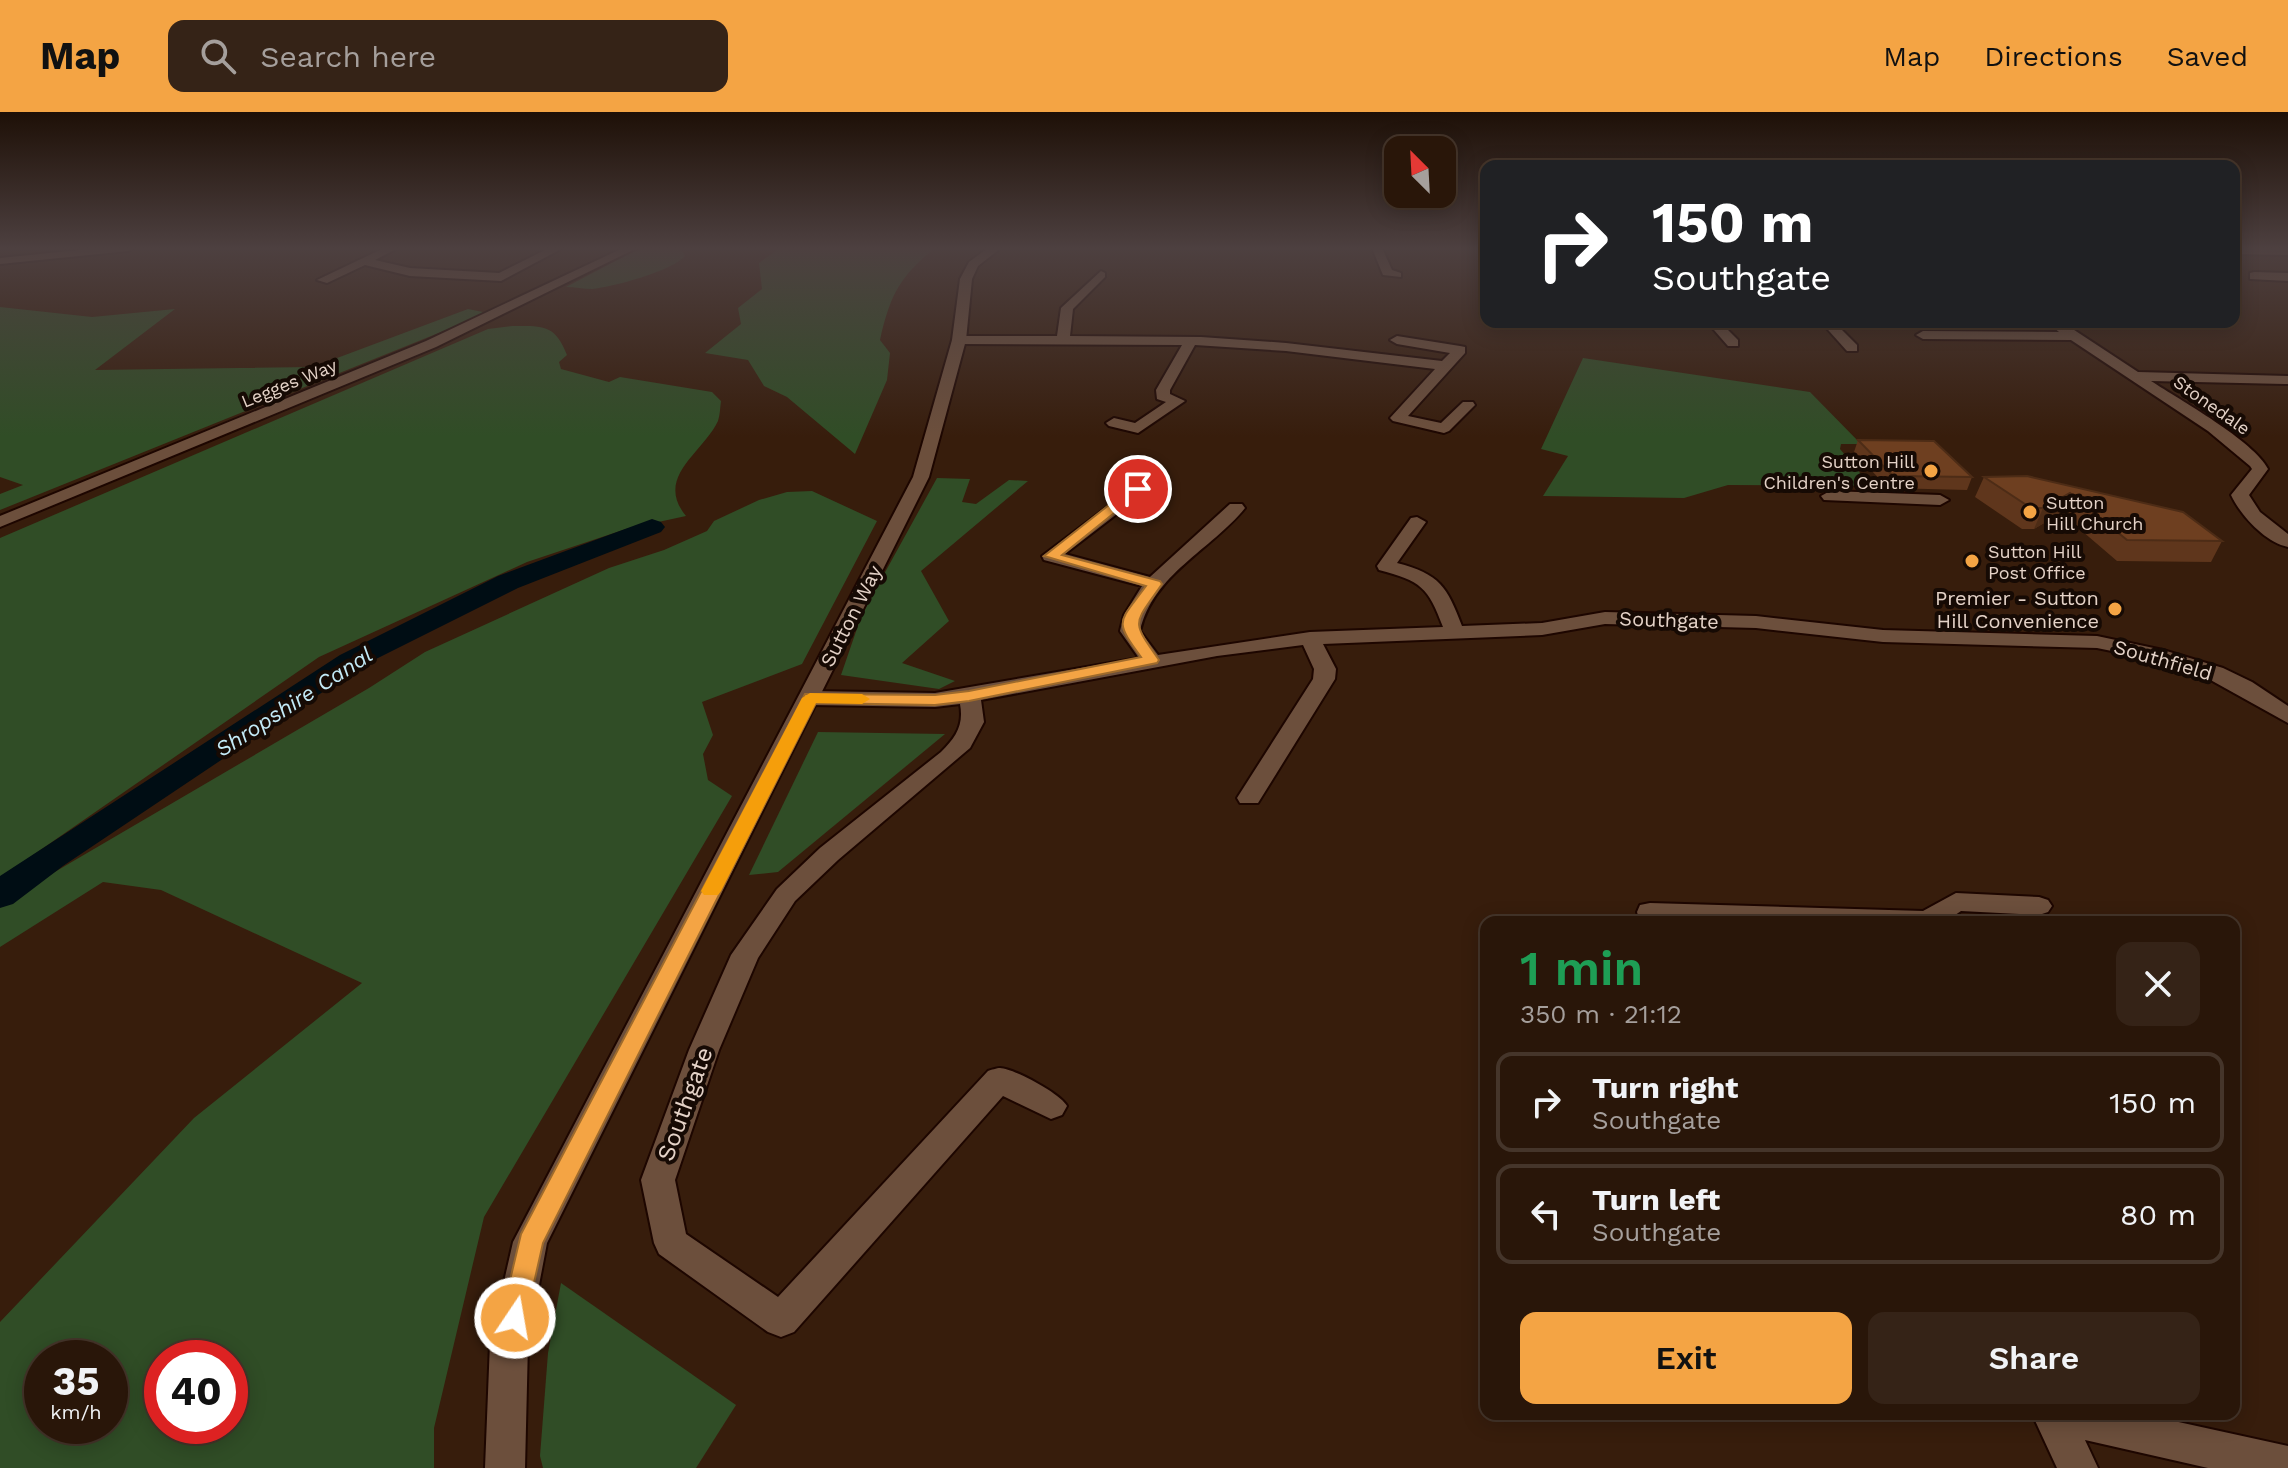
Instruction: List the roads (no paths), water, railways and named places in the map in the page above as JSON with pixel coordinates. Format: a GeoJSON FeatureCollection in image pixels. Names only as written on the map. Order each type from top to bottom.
{"type":"FeatureCollection","features":[{"type":"Feature","properties":{"kind":"street","name":"Legges Way"},"geometry":{"type":"LineString","coordinates":[[0,522],[431,344],[499,311]]}},
{"type":"Feature","properties":{"kind":"street","name":"Sutton Way"},"geometry":{"type":"LineString","coordinates":[[505,1468],[509,1343],[530,1242],[921,477],[959,340],[962,311]]}},
{"type":"Feature","properties":{"kind":"street"},"geometry":{"type":"LineString","coordinates":[[1063,339],[1067,311]]}},
{"type":"Feature","properties":{"kind":"street"},"geometry":{"type":"LineString","coordinates":[[1719,328],[1733,343]]}},
{"type":"Feature","properties":{"kind":"street"},"geometry":{"type":"LineString","coordinates":[[1833,328],[1852,348]]}},
{"type":"Feature","properties":{"kind":"street","name":"Stonedale"},"geometry":{"type":"LineString","coordinates":[[2062,328],[2227,438],[2257,463],[2260,469],[2240,495],[2261,523],[2288,542]]}},
{"type":"Feature","properties":{"kind":"street"},"geometry":{"type":"LineString","coordinates":[[1923,335],[2075,336]]}},
{"type":"Feature","properties":{"kind":"street"},"geometry":{"type":"LineString","coordinates":[[959,340],[1191,341],[1286,347],[1445,366]]}},
{"type":"Feature","properties":{"kind":"street"},"geometry":{"type":"LineString","coordinates":[[1397,340],[1460,350],[1398,418],[1444,428],[1468,405]]}},
{"type":"Feature","properties":{"kind":"street"},"geometry":{"type":"LineString","coordinates":[[1114,423],[1138,428],[1178,401],[1162,396],[1163,390],[1191,341]]}},
{"type":"Feature","properties":{"kind":"street","name":"Stonedale"},"geometry":{"type":"LineString","coordinates":[[2134,376],[2285,380]]}},
{"type":"Feature","properties":{"kind":"street"},"geometry":{"type":"LineString","coordinates":[[1138,489],[1051,556],[1155,584]]}},
{"type":"Feature","properties":{"kind":"street"},"geometry":{"type":"LineString","coordinates":[[1830,496],[1940,500]]}},
{"type":"Feature","properties":{"kind":"street"},"geometry":{"type":"LineString","coordinates":[[1151,660],[1130,631],[1130,619],[1155,584],[1236,508]]}},
{"type":"Feature","properties":{"kind":"street"},"geometry":{"type":"LineString","coordinates":[[1417,522],[1386,566],[1430,580],[1437,587],[1454,630]]}},
{"type":"Feature","properties":{"kind":"street","name":"Southgate"},"geometry":{"type":"LineString","coordinates":[[810,698],[935,700],[1151,660],[1310,638],[1454,630],[1542,629],[1605,618],[1756,622],[1883,636]]}},
{"type":"Feature","properties":{"kind":"street","name":"Southfield"},"geometry":{"type":"LineString","coordinates":[[1883,636],[2069,641],[2125,647],[2215,673],[2244,687],[2288,716]]}},
{"type":"Feature","properties":{"kind":"street"},"geometry":{"type":"LineString","coordinates":[[1249,798],[1324,679],[1325,669],[1310,638]]}},
{"type":"Feature","properties":{"kind":"street","name":"Southgate"},"geometry":{"type":"LineString","coordinates":[[969,696],[975,726],[966,740],[829,854],[797,885],[745,955],[704,1050],[658,1180],[671,1243],[781,1320],[999,1080],[1051,1106]]}},
{"type":"Feature","properties":{"kind":"street"},"geometry":{"type":"LineString","coordinates":[[1934,916],[1956,902],[2039,906]]}},
{"type":"Feature","properties":{"kind":"street"},"geometry":{"type":"LineString","coordinates":[[1652,916],[1650,912],[1727,916]]}},
{"type":"Feature","properties":{"kind":"street"},"geometry":{"type":"LineString","coordinates":[[2055,1420],[2078,1468]]}},
{"type":"Feature","properties":{"kind":"street"},"geometry":{"type":"LineString","coordinates":[[2079,1420],[2288,1466]]}},
{"type":"Feature","properties":{"kind":"waterway","name":"Shropshire Canal"},"geometry":{"type":"LineString","coordinates":[[0,895],[50,858],[350,661],[508,582],[652,527]]}},
{"type":"Feature","properties":{"kind":"place","name":"Sutton Hill Children's Centre"},"geometry":{"type":"Point","coordinates":[1931,471]}},
{"type":"Feature","properties":{"kind":"place","name":"Sutton Hill Church"},"geometry":{"type":"Point","coordinates":[2030,512]}},
{"type":"Feature","properties":{"kind":"place","name":"Sutton Hill Post Office"},"geometry":{"type":"Point","coordinates":[1972,561]}},
{"type":"Feature","properties":{"kind":"place","name":"Premier - Sutton Hill Convenience"},"geometry":{"type":"Point","coordinates":[2115,609]}}]}
